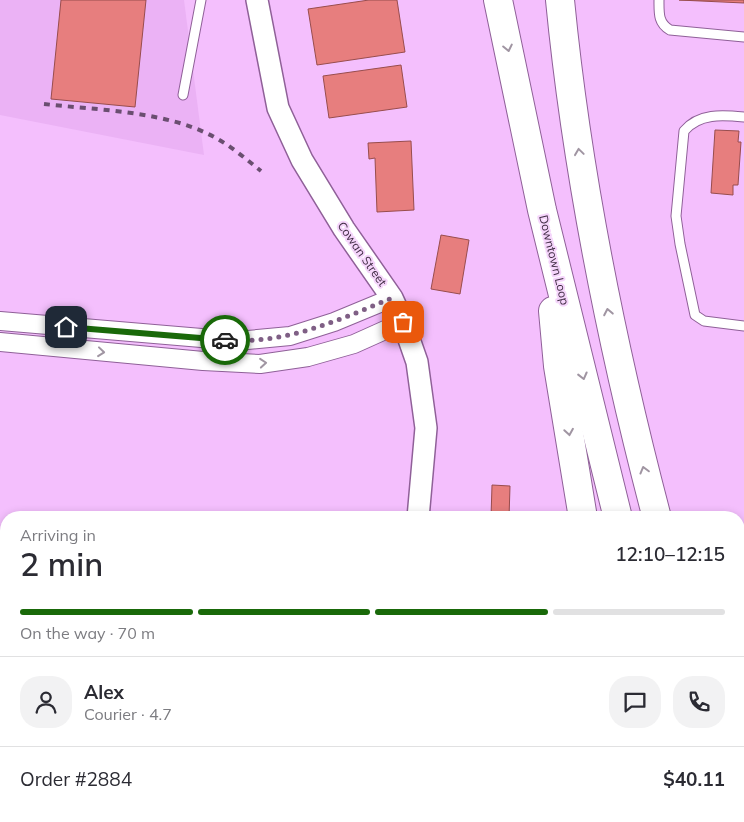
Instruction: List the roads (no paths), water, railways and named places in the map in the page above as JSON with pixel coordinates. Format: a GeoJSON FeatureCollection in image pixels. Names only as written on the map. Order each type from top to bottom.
{"type":"FeatureCollection","features":[{"type":"Feature","properties":{"kind":"main road","name":"Downtown Loop"},"geometry":{"type":"LineString","coordinates":[[498,0],[542,210],[616,511]]}},
{"type":"Feature","properties":{"kind":"main road"},"geometry":{"type":"LineString","coordinates":[[560,0],[566,60],[586,203],[631,419],[655,511]]}},
{"type":"Feature","properties":{"kind":"main road"},"geometry":{"type":"LineString","coordinates":[[542,210],[558,366],[582,511]]}},
{"type":"Feature","properties":{"kind":"street","name":"Cowan Street"},"geometry":{"type":"LineString","coordinates":[[257,0],[278,108],[302,160],[344,229],[392,298],[403,322],[417,362],[426,428],[419,511]]}},
{"type":"Feature","properties":{"kind":"street"},"geometry":{"type":"LineString","coordinates":[[0,321],[237,341],[290,336],[334,322],[392,298]]}},
{"type":"Feature","properties":{"kind":"street"},"geometry":{"type":"LineString","coordinates":[[0,342],[203,361],[260,364],[308,357],[345,346],[403,322]]}},
{"type":"Feature","properties":{"kind":"street"},"geometry":{"type":"LineString","coordinates":[[30,345],[32,324]]}},
{"type":"Feature","properties":{"kind":"lane"},"geometry":{"type":"LineString","coordinates":[[183,95],[201,0]]}},
{"type":"Feature","properties":{"kind":"lane"},"geometry":{"type":"LineString","coordinates":[[659,0],[659,16],[663,26],[670,30],[744,37]]}},
{"type":"Feature","properties":{"kind":"lane"},"geometry":{"type":"LineString","coordinates":[[744,117],[723,116],[705,118],[690,124],[684,131],[676,216],[695,315],[704,322],[744,326]]}},
{"type":"Feature","properties":{"kind":"railway"},"geometry":{"type":"LineString","coordinates":[[44,104],[131,113],[195,128],[214,137],[261,171]]}}]}
